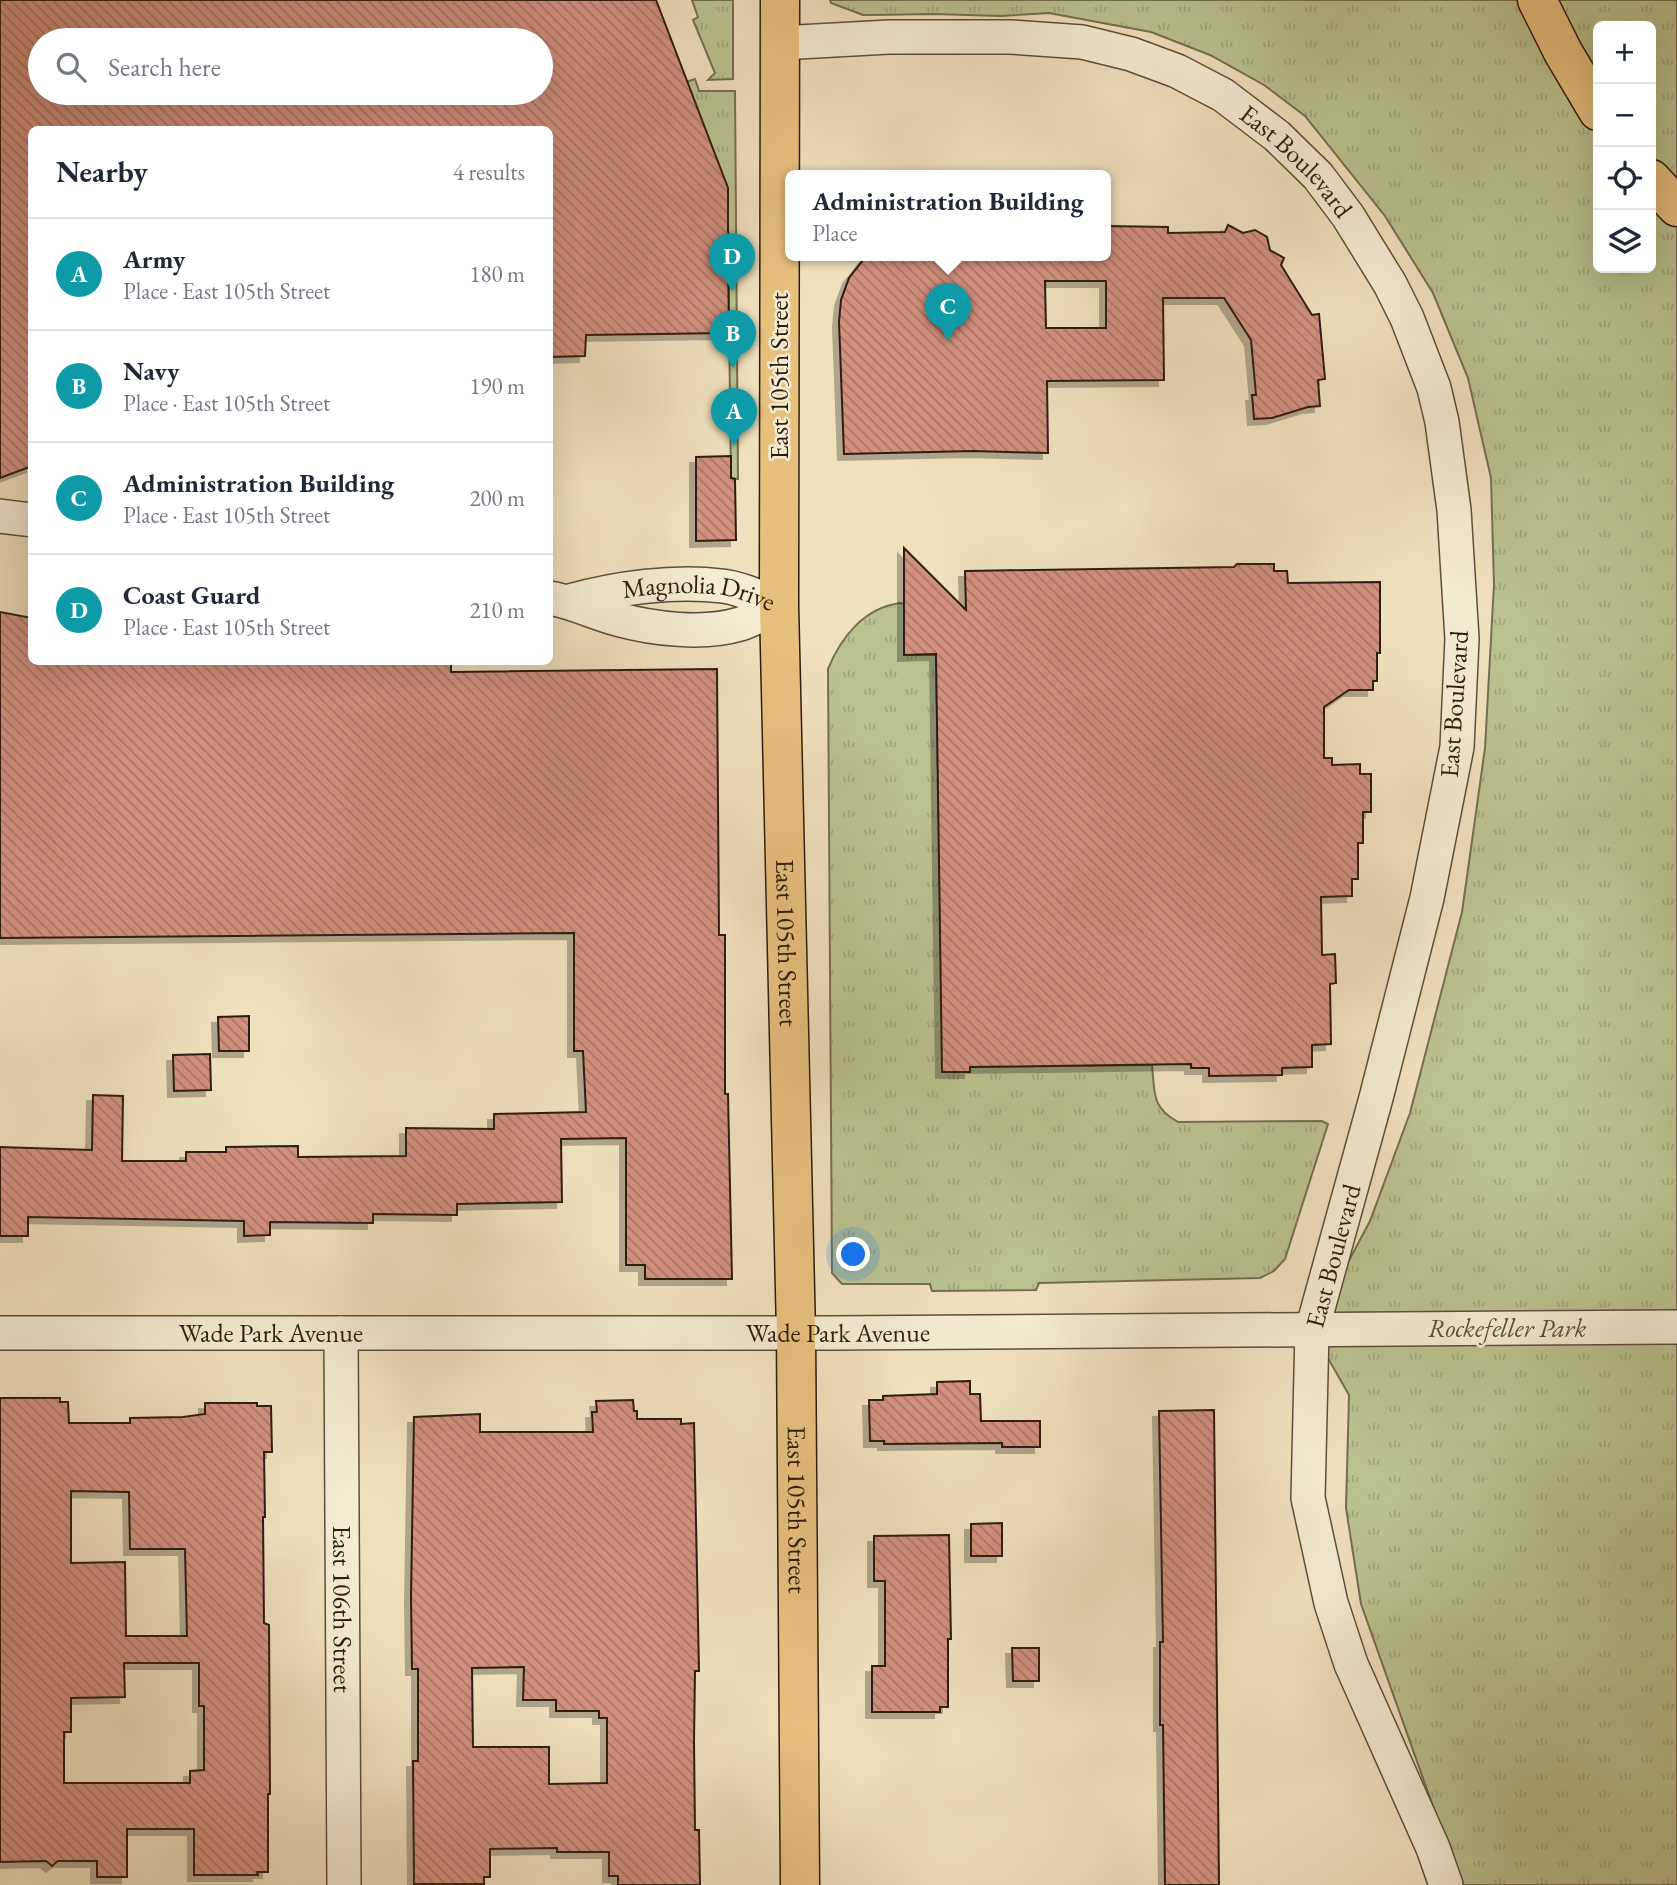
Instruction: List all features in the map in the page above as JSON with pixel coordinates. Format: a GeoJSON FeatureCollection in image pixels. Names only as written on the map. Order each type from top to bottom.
{"type":"FeatureCollection","features":[{"type":"Feature","properties":{"kind":"main road","name":"East 105th Street"},"geometry":{"type":"LineString","coordinates":[[780,0],[779,605],[796,1332],[800,1885]]}},
{"type":"Feature","properties":{"kind":"main road"},"geometry":{"type":"LineString","coordinates":[[1537,0],[1593,103]]}},
{"type":"Feature","properties":{"kind":"main road"},"geometry":{"type":"LineString","coordinates":[[1656,184],[1677,207]]}},
{"type":"Feature","properties":{"kind":"street","name":"East Boulevard"},"geometry":{"type":"LineString","coordinates":[[780,43],[889,37],[1010,37],[1082,42],[1131,54],[1177,71],[1234,103],[1277,136],[1318,176],[1370,249],[1407,318],[1434,388],[1453,495],[1462,639],[1457,747],[1427,898],[1376,1098],[1312,1330],[1308,1498],[1331,1603],[1351,1664],[1433,1848],[1446,1885]]}},
{"type":"Feature","properties":{"kind":"street"},"geometry":{"type":"LineString","coordinates":[[0,516],[28,520]]}},
{"type":"Feature","properties":{"kind":"street","name":"Magnolia Drive"},"geometry":{"type":"LineString","coordinates":[[560,600],[656,586],[721,586],[779,605]]}},
{"type":"Feature","properties":{"kind":"street","name":"Wade Park Avenue"},"geometry":{"type":"LineString","coordinates":[[0,1333],[1677,1327]]}},
{"type":"Feature","properties":{"kind":"street","name":"East 106th Street"},"geometry":{"type":"LineString","coordinates":[[341,1333],[344,1885]]}},
{"type":"Feature","properties":{"kind":"green space"},"geometry":{"type":"Polygon","coordinates":[[[692,0],[733,0],[733,79],[708,80],[715,73],[693,20],[698,17],[692,0]]]}},
{"type":"Feature","properties":{"kind":"green space","name":"Rockefeller Park"},"geometry":{"type":"Polygon","coordinates":[[[830,0],[1677,0],[1677,1885],[1461,1885],[1361,1604],[1346,1508],[1349,1395],[1312,1330],[1370,1221],[1410,1113],[1462,912],[1485,748],[1494,584],[1491,478],[1468,378],[1433,293],[1385,216],[1305,116],[1264,85],[1210,55],[1151,32],[1049,13],[1001,16],[863,15],[831,3],[830,0]]]}},
{"type":"Feature","properties":{"kind":"green space"},"geometry":{"type":"Polygon","coordinates":[[[695,79],[699,91],[735,91],[738,479],[731,478],[730,240],[686,82],[695,79]]]}},
{"type":"Feature","properties":{"kind":"green space"},"geometry":{"type":"Polygon","coordinates":[[[904,604],[904,655],[936,655],[943,1072],[969,1072],[970,1067],[1152,1065],[1154,1091],[1159,1105],[1178,1122],[1322,1121],[1328,1124],[1285,1259],[1274,1271],[1260,1278],[1039,1283],[1036,1290],[932,1291],[930,1284],[842,1284],[832,1273],[828,669],[833,657],[855,626],[875,611],[904,604]]]}},
{"type":"Feature","properties":{"kind":"building"},"geometry":{"type":"Polygon","coordinates":[[[0,0],[656,0],[728,188],[729,333],[586,335],[585,356],[553,357],[553,126],[28,126],[28,468],[0,478],[0,0]]]}},
{"type":"Feature","properties":{"kind":"building"},"geometry":{"type":"Polygon","coordinates":[[[1228,225],[1243,233],[1255,230],[1267,237],[1270,250],[1284,258],[1281,265],[1312,315],[1319,314],[1325,379],[1318,380],[1320,406],[1272,418],[1254,419],[1252,395],[1256,395],[1251,340],[1224,298],[1163,298],[1164,380],[1047,381],[1048,453],[973,451],[844,454],[839,322],[841,300],[849,278],[862,261],[1111,261],[1111,226],[1168,227],[1168,233],[1225,232],[1228,225]],[[1045,281],[1046,328],[1106,328],[1106,281],[1045,281]]]}},
{"type":"Feature","properties":{"kind":"building"},"geometry":{"type":"Polygon","coordinates":[[[731,456],[731,478],[735,479],[736,540],[696,541],[696,457],[731,456]]]}},
{"type":"Feature","properties":{"kind":"building"},"geometry":{"type":"Polygon","coordinates":[[[904,548],[966,610],[965,571],[1274,564],[1274,571],[1287,571],[1288,583],[1380,582],[1380,653],[1377,653],[1377,681],[1373,681],[1373,690],[1349,690],[1324,707],[1324,758],[1332,758],[1332,765],[1360,764],[1360,774],[1371,774],[1371,812],[1363,812],[1363,843],[1358,843],[1358,879],[1352,879],[1352,896],[1321,897],[1322,955],[1335,954],[1336,983],[1330,984],[1331,1044],[1312,1045],[1312,1067],[1282,1068],[1282,1075],[1209,1076],[1209,1068],[1191,1068],[1191,1064],[970,1067],[970,1072],[942,1072],[936,654],[904,655],[904,548]]]}},
{"type":"Feature","properties":{"kind":"building"},"geometry":{"type":"Polygon","coordinates":[[[0,612],[28,617],[28,665],[451,665],[451,672],[717,669],[719,935],[725,935],[725,1094],[728,1094],[732,1279],[645,1279],[645,1265],[626,1265],[626,1138],[561,1139],[562,1202],[457,1204],[457,1215],[373,1214],[373,1223],[270,1222],[270,1235],[244,1236],[244,1221],[28,1217],[28,1236],[0,1236],[0,1147],[92,1150],[93,1095],[123,1096],[122,1161],[186,1161],[186,1152],[226,1152],[226,1147],[298,1146],[298,1157],[406,1156],[406,1128],[494,1129],[494,1114],[586,1112],[583,1051],[574,1051],[574,933],[0,938],[0,612]]]}},
{"type":"Feature","properties":{"kind":"building"},"geometry":{"type":"Polygon","coordinates":[[[249,1016],[249,1051],[219,1051],[218,1017],[249,1016]]]}},
{"type":"Feature","properties":{"kind":"building"},"geometry":{"type":"Polygon","coordinates":[[[210,1054],[211,1090],[174,1091],[173,1055],[210,1054]]]}},
{"type":"Feature","properties":{"kind":"building"},"geometry":{"type":"Polygon","coordinates":[[[970,1381],[970,1394],[980,1394],[981,1421],[1040,1421],[1040,1447],[1002,1447],[1002,1443],[884,1444],[884,1441],[870,1441],[869,1400],[883,1400],[883,1396],[937,1394],[937,1382],[970,1381]]]}},
{"type":"Feature","properties":{"kind":"building"},"geometry":{"type":"Polygon","coordinates":[[[0,1398],[60,1398],[60,1402],[68,1402],[69,1423],[130,1423],[130,1418],[205,1414],[205,1403],[257,1403],[257,1406],[271,1406],[272,1452],[264,1452],[263,1517],[264,1623],[269,1625],[268,1872],[257,1872],[258,1875],[194,1875],[194,1829],[127,1829],[127,1877],[97,1877],[97,1861],[58,1861],[52,1866],[46,1861],[0,1862],[0,1398]],[[71,1491],[71,1563],[125,1562],[126,1636],[187,1636],[185,1549],[130,1549],[129,1492],[71,1491]],[[124,1663],[125,1697],[71,1698],[71,1732],[64,1732],[64,1783],[190,1783],[190,1771],[204,1770],[204,1706],[199,1706],[199,1663],[124,1663]]]}},
{"type":"Feature","properties":{"kind":"building"},"geometry":{"type":"Polygon","coordinates":[[[633,1400],[637,1419],[681,1419],[681,1424],[694,1423],[699,1671],[695,1671],[695,1830],[699,1830],[700,1885],[618,1885],[618,1876],[609,1876],[609,1852],[557,1852],[557,1848],[490,1849],[490,1877],[484,1877],[484,1884],[414,1884],[413,1761],[418,1761],[418,1669],[412,1669],[414,1417],[480,1414],[480,1432],[593,1432],[592,1412],[597,1412],[596,1401],[633,1400]],[[524,1667],[472,1668],[473,1747],[549,1747],[549,1784],[607,1783],[607,1718],[599,1718],[599,1711],[556,1711],[556,1700],[523,1700],[524,1667]]]}},
{"type":"Feature","properties":{"kind":"building"},"geometry":{"type":"Polygon","coordinates":[[[1214,1410],[1219,1885],[1165,1885],[1163,1725],[1160,1725],[1160,1642],[1163,1642],[1159,1411],[1214,1410]]]}},
{"type":"Feature","properties":{"kind":"building"},"geometry":{"type":"Polygon","coordinates":[[[1002,1523],[1002,1556],[971,1556],[971,1524],[1002,1523]]]}},
{"type":"Feature","properties":{"kind":"building"},"geometry":{"type":"Polygon","coordinates":[[[949,1535],[951,1639],[948,1639],[948,1707],[940,1707],[940,1712],[872,1712],[872,1666],[885,1666],[885,1581],[874,1581],[874,1536],[949,1535]]]}},
{"type":"Feature","properties":{"kind":"building"},"geometry":{"type":"Polygon","coordinates":[[[1012,1648],[1039,1648],[1039,1681],[1013,1681],[1012,1648]]]}},
{"type":"Feature","properties":{"kind":"place","name":"Coast Guard"},"geometry":{"type":"Point","coordinates":[732,291]}},
{"type":"Feature","properties":{"kind":"place","name":"Administration Building"},"geometry":{"type":"Point","coordinates":[948,341]}},
{"type":"Feature","properties":{"kind":"place","name":"Navy"},"geometry":{"type":"Point","coordinates":[733,368]}},
{"type":"Feature","properties":{"kind":"place","name":"Army"},"geometry":{"type":"Point","coordinates":[734,446]}}]}
